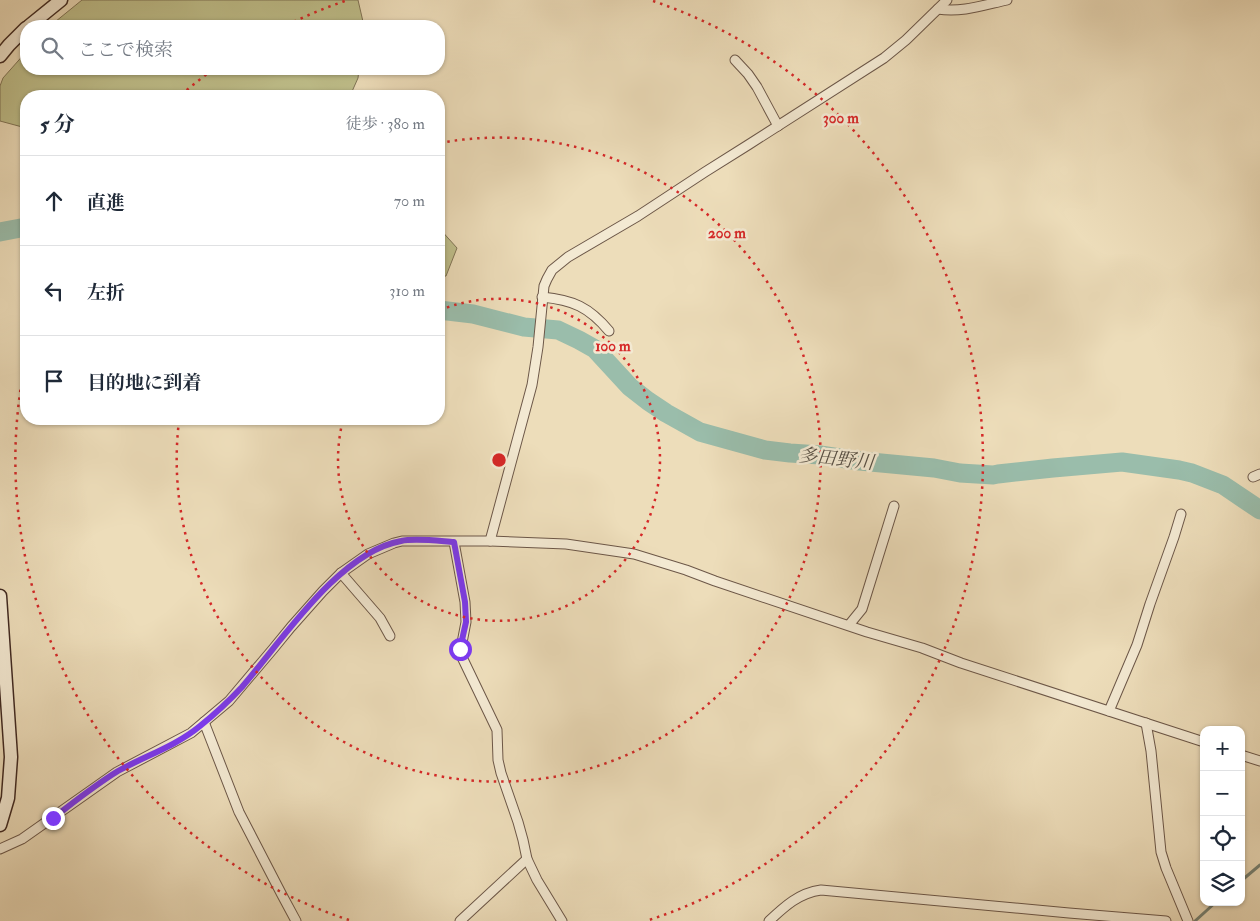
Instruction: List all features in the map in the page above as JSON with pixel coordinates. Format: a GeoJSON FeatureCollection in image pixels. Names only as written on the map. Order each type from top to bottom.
{"type":"FeatureCollection","features":[{"type":"Feature","properties":{"kind":"street"},"geometry":{"type":"LineString","coordinates":[[37,20],[61,0]]}},
{"type":"Feature","properties":{"kind":"street"},"geometry":{"type":"LineString","coordinates":[[490,541],[532,385],[544,286],[552,270],[568,257],[638,216],[884,58],[906,40],[947,0]]}},
{"type":"Feature","properties":{"kind":"street"},"geometry":{"type":"LineString","coordinates":[[938,9],[961,10],[1007,0]]}},
{"type":"Feature","properties":{"kind":"street"},"geometry":{"type":"LineString","coordinates":[[0,56],[8,45],[20,34]]}},
{"type":"Feature","properties":{"kind":"street"},"geometry":{"type":"LineString","coordinates":[[735,60],[757,87],[778,126]]}},
{"type":"Feature","properties":{"kind":"street"},"geometry":{"type":"LineString","coordinates":[[542,300],[555,298],[575,303],[594,315],[609,332]]}},
{"type":"Feature","properties":{"kind":"street"},"geometry":{"type":"LineString","coordinates":[[849,625],[862,609],[894,506]]}},
{"type":"Feature","properties":{"kind":"street"},"geometry":{"type":"LineString","coordinates":[[1109,711],[1137,645],[1181,514]]}},
{"type":"Feature","properties":{"kind":"street"},"geometry":{"type":"LineString","coordinates":[[0,849],[22,839],[117,772],[191,733],[235,694],[291,627],[341,573],[368,554],[402,541],[490,541],[566,544],[634,554],[1200,741]]}},
{"type":"Feature","properties":{"kind":"street"},"geometry":{"type":"LineString","coordinates":[[454,542],[465,602],[466,622],[460,652],[497,730],[498,760],[501,773],[518,822],[527,859],[537,880],[562,921]]}},
{"type":"Feature","properties":{"kind":"street"},"geometry":{"type":"LineString","coordinates":[[341,573],[380,618],[390,636]]}},
{"type":"Feature","properties":{"kind":"street"},"geometry":{"type":"LineString","coordinates":[[0,596],[11,758],[8,798],[0,825]]}},
{"type":"Feature","properties":{"kind":"street"},"geometry":{"type":"LineString","coordinates":[[204,722],[239,812],[296,921]]}},
{"type":"Feature","properties":{"kind":"street"},"geometry":{"type":"LineString","coordinates":[[1146,723],[1151,751],[1162,852],[1166,868],[1188,921]]}},
{"type":"Feature","properties":{"kind":"street"},"geometry":{"type":"LineString","coordinates":[[1245,756],[1260,761]]}},
{"type":"Feature","properties":{"kind":"street"},"geometry":{"type":"LineString","coordinates":[[460,921],[527,859]]}},
{"type":"Feature","properties":{"kind":"street"},"geometry":{"type":"LineString","coordinates":[[769,921],[793,900],[808,892],[821,890],[1166,921]]}},
{"type":"Feature","properties":{"kind":"green space"},"geometry":{"type":"Polygon","coordinates":[[[82,0],[358,0],[363,20],[57,20],[82,0]]]}},
{"type":"Feature","properties":{"kind":"green space"},"geometry":{"type":"Polygon","coordinates":[[[20,59],[20,75],[358,75],[353,90],[20,90],[20,126],[0,121],[0,86],[3,78],[20,59]]]}},
{"type":"Feature","properties":{"kind":"green space"},"geometry":{"type":"Polygon","coordinates":[[[445,235],[457,248],[445,276],[445,235]]]}},
{"type":"Feature","properties":{"kind":"waterway","name":"多田野川"},"geometry":{"type":"LineString","coordinates":[[0,232],[20,228]]}},
{"type":"Feature","properties":{"kind":"waterway","name":"多田野川"},"geometry":{"type":"LineString","coordinates":[[445,311],[473,314],[524,327],[558,330],[595,349],[630,387],[666,413],[700,432],[765,450],[934,468],[960,473],[993,475],[1122,462],[1192,473],[1223,485],[1260,510]]}},
{"type":"Feature","properties":{"kind":"waterway"},"geometry":{"type":"LineString","coordinates":[[1245,878],[1260,865]]}},
{"type":"Feature","properties":{"kind":"waterway"},"geometry":{"type":"LineString","coordinates":[[1195,921],[1212,906]]}},
{"type":"Feature","properties":{"kind":"route"},"geometry":{"type":"LineString","coordinates":[[53,818],[117,772],[170,745],[201,725],[241,688],[323,591],[355,563],[381,548],[402,541],[454,542],[465,602],[466,622],[460,649]]}}]}
